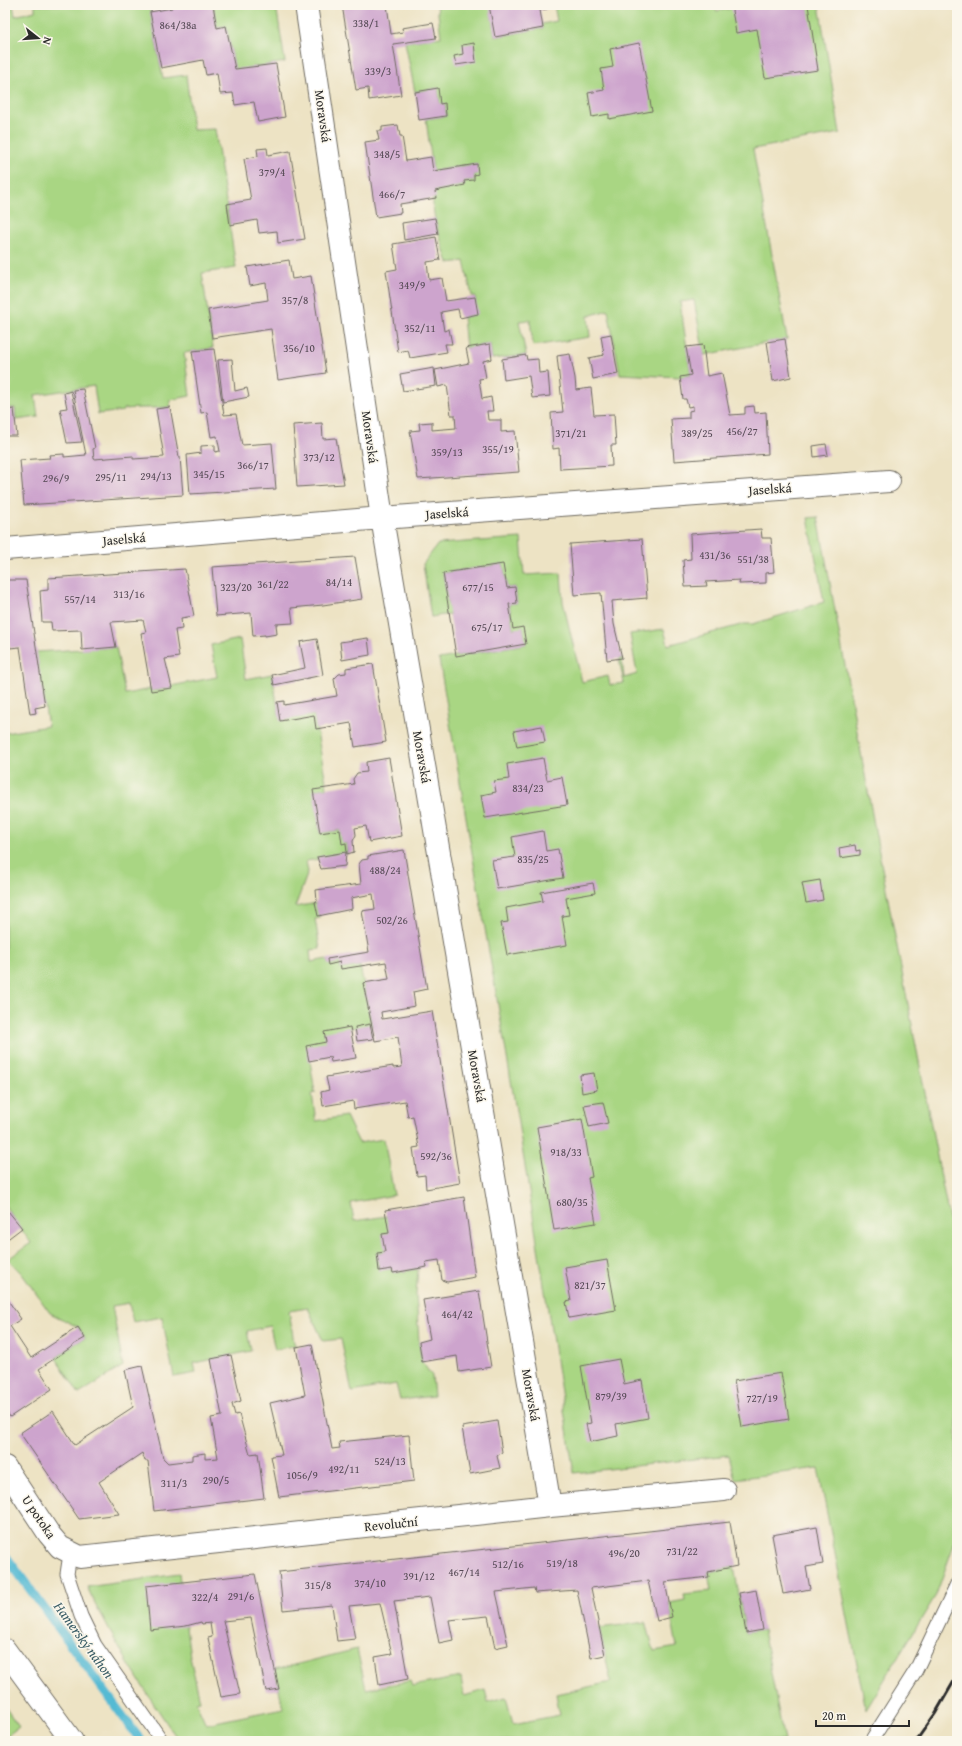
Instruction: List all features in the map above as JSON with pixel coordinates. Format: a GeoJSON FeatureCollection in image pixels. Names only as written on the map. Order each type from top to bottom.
{"type":"FeatureCollection","features":[{"type":"Feature","properties":{"kind":"street","name":"Moravská"},"geometry":{"type":"LineString","coordinates":[[306,5],[382,518],[550,1506]]}},
{"type":"Feature","properties":{"kind":"street","name":"Jaselská"},"geometry":{"type":"LineString","coordinates":[[5,549],[382,518],[890,481]]}},
{"type":"Feature","properties":{"kind":"street","name":"U potoka"},"geometry":{"type":"LineString","coordinates":[[5,1468],[49,1534],[65,1550]]}},
{"type":"Feature","properties":{"kind":"street","name":"Revoluční"},"geometry":{"type":"LineString","coordinates":[[65,1550],[80,1557],[94,1556],[550,1506],[724,1490]]}},
{"type":"Feature","properties":{"kind":"street"},"geometry":{"type":"LineString","coordinates":[[5,1650],[72,1741]]}},
{"type":"Feature","properties":{"kind":"lane"},"geometry":{"type":"LineString","coordinates":[[65,1550],[67,1574],[81,1616],[95,1645],[162,1741]]}},
{"type":"Feature","properties":{"kind":"lane"},"geometry":{"type":"LineString","coordinates":[[871,1741],[916,1670],[957,1584]]}},
{"type":"Feature","properties":{"kind":"green space"},"geometry":{"type":"Polygon","coordinates":[[[5,5],[13,5],[15,16],[35,11],[35,5],[149,5],[163,78],[186,75],[193,130],[215,129],[236,268],[202,273],[213,348],[184,353],[190,396],[170,400],[170,407],[130,408],[124,409],[124,411],[98,414],[94,386],[35,395],[38,417],[16,420],[15,408],[5,408],[5,5]]]}},
{"type":"Feature","properties":{"kind":"green space"},"geometry":{"type":"Polygon","coordinates":[[[213,5],[276,5],[285,62],[235,70],[226,26],[217,28],[213,5]]]}},
{"type":"Feature","properties":{"kind":"green space"},"geometry":{"type":"Polygon","coordinates":[[[437,5],[490,5],[495,37],[543,28],[542,24],[557,21],[554,5],[715,5],[716,11],[740,7],[819,5],[840,133],[753,149],[787,339],[704,355],[694,300],[680,302],[691,375],[680,377],[620,374],[608,310],[588,316],[590,337],[533,346],[530,320],[519,321],[526,355],[492,359],[490,344],[466,348],[463,317],[477,314],[475,296],[472,296],[464,261],[448,263],[437,227],[433,207],[433,198],[434,190],[464,185],[464,181],[474,180],[474,175],[477,174],[477,164],[433,171],[426,119],[446,116],[445,104],[440,104],[438,88],[415,92],[405,42],[441,37],[437,5]]]}},
{"type":"Feature","properties":{"kind":"green space"},"geometry":{"type":"Polygon","coordinates":[[[818,517],[879,852],[957,1261],[957,1536],[936,1595],[866,1710],[818,1468],[735,1479],[729,1455],[574,1473],[517,1116],[439,659],[526,644],[523,628],[513,629],[509,604],[517,603],[515,587],[507,588],[503,564],[443,573],[450,614],[431,617],[423,564],[438,544],[521,538],[524,575],[561,573],[563,602],[582,682],[608,676],[610,685],[624,683],[619,659],[622,658],[624,678],[637,674],[630,634],[664,629],[668,645],[744,624],[753,624],[824,602],[808,518],[818,517]]]}},
{"type":"Feature","properties":{"kind":"green space"},"geometry":{"type":"Polygon","coordinates":[[[240,639],[246,679],[272,674],[280,720],[314,715],[327,788],[314,790],[320,833],[340,830],[342,843],[346,843],[347,854],[306,861],[308,872],[295,907],[317,903],[320,918],[315,919],[320,949],[310,950],[311,962],[327,959],[329,965],[340,962],[341,969],[360,966],[372,1026],[356,1028],[351,1027],[351,1029],[327,1034],[329,1044],[308,1048],[315,1093],[312,1094],[316,1121],[346,1116],[359,1143],[384,1139],[394,1195],[351,1203],[354,1221],[387,1216],[395,1250],[377,1253],[379,1270],[392,1269],[393,1273],[418,1269],[416,1294],[419,1342],[422,1362],[432,1376],[434,1396],[400,1400],[396,1384],[352,1392],[341,1339],[323,1341],[308,1308],[289,1311],[294,1343],[296,1345],[275,1350],[270,1326],[247,1331],[251,1351],[194,1363],[196,1373],[174,1377],[162,1317],[133,1322],[129,1303],[112,1306],[123,1366],[79,1394],[56,1358],[85,1338],[78,1327],[50,1313],[22,1274],[8,1259],[31,1243],[5,1206],[5,733],[48,726],[36,652],[116,647],[125,694],[151,689],[151,691],[172,688],[171,686],[217,677],[211,645],[240,639]]]}},
{"type":"Feature","properties":{"kind":"green space"},"geometry":{"type":"Polygon","coordinates":[[[734,1567],[746,1633],[763,1630],[784,1741],[179,1741],[130,1666],[87,1587],[179,1574],[190,1657],[200,1701],[196,1702],[206,1724],[283,1708],[275,1670],[357,1649],[366,1689],[410,1681],[412,1686],[461,1677],[464,1696],[485,1690],[488,1702],[506,1697],[513,1724],[560,1715],[556,1694],[611,1682],[599,1628],[646,1622],[654,1651],[677,1647],[669,1603],[685,1600],[684,1594],[711,1591],[708,1572],[734,1567]]]}},
{"type":"Feature","properties":{"kind":"green space"},"geometry":{"type":"Polygon","coordinates":[[[5,1707],[19,1727],[5,1737],[5,1707]]]}},
{"type":"Feature","properties":{"kind":"building"},"geometry":{"type":"Polygon","coordinates":[[[172,5],[213,5],[217,28],[226,26],[235,69],[276,64],[285,117],[258,122],[254,102],[235,105],[233,93],[220,94],[217,73],[206,75],[203,60],[161,68],[150,12],[172,8],[172,5]]]}},
{"type":"Feature","properties":{"kind":"building"},"geometry":{"type":"Polygon","coordinates":[[[342,5],[387,5],[391,34],[403,32],[402,28],[433,23],[436,38],[393,44],[401,95],[369,100],[368,88],[356,90],[342,5]]]}},
{"type":"Feature","properties":{"kind":"building"},"geometry":{"type":"Polygon","coordinates":[[[489,5],[547,5],[547,9],[540,10],[543,28],[495,37],[489,5]]]}},
{"type":"Feature","properties":{"kind":"building"},"geometry":{"type":"Polygon","coordinates":[[[731,5],[808,5],[818,70],[765,78],[757,29],[736,33],[731,5]]]}},
{"type":"Feature","properties":{"kind":"building"},"geometry":{"type":"Polygon","coordinates":[[[474,43],[476,62],[456,65],[454,56],[463,54],[462,45],[474,43]]]}},
{"type":"Feature","properties":{"kind":"building"},"geometry":{"type":"Polygon","coordinates":[[[639,43],[652,111],[609,119],[609,114],[592,117],[588,93],[604,90],[601,69],[613,67],[610,49],[639,43]]]}},
{"type":"Feature","properties":{"kind":"building"},"geometry":{"type":"Polygon","coordinates":[[[438,88],[440,104],[445,103],[446,116],[419,120],[415,92],[438,88]]]}},
{"type":"Feature","properties":{"kind":"building"},"geometry":{"type":"Polygon","coordinates":[[[398,125],[400,136],[402,136],[406,161],[431,157],[433,171],[477,164],[478,174],[474,175],[474,180],[464,181],[465,185],[435,191],[436,198],[400,204],[401,213],[376,217],[365,142],[379,140],[377,131],[382,131],[382,127],[398,125]]]}},
{"type":"Feature","properties":{"kind":"building"},"geometry":{"type":"Polygon","coordinates":[[[267,148],[268,155],[290,151],[305,239],[278,243],[277,231],[259,233],[257,220],[230,225],[227,204],[251,200],[244,159],[258,156],[257,149],[267,148]]]}},
{"type":"Feature","properties":{"kind":"building"},"geometry":{"type":"Polygon","coordinates":[[[435,218],[438,234],[404,240],[402,223],[435,218]]]}},
{"type":"Feature","properties":{"kind":"building"},"geometry":{"type":"Polygon","coordinates":[[[436,237],[440,260],[427,262],[429,280],[442,278],[446,301],[475,297],[478,314],[460,318],[458,309],[441,312],[444,331],[449,329],[452,344],[445,344],[447,352],[410,358],[408,350],[398,352],[386,271],[397,269],[393,244],[436,237]]]}},
{"type":"Feature","properties":{"kind":"building"},"geometry":{"type":"Polygon","coordinates":[[[289,260],[292,279],[311,276],[326,373],[278,380],[271,329],[212,338],[208,310],[268,300],[266,283],[250,286],[247,267],[289,260]]]}},
{"type":"Feature","properties":{"kind":"building"},"geometry":{"type":"Polygon","coordinates":[[[611,334],[618,374],[593,379],[589,358],[604,355],[601,336],[611,334]]]}},
{"type":"Feature","properties":{"kind":"building"},"geometry":{"type":"Polygon","coordinates":[[[785,339],[791,377],[773,381],[767,342],[785,339]]]}},
{"type":"Feature","properties":{"kind":"building"},"geometry":{"type":"Polygon","coordinates":[[[490,344],[492,359],[483,361],[486,378],[479,379],[482,399],[491,397],[493,411],[487,411],[488,420],[501,420],[501,432],[515,431],[519,472],[418,479],[410,431],[420,430],[419,423],[432,422],[432,430],[456,428],[455,415],[451,415],[447,385],[438,387],[435,370],[469,363],[466,348],[490,344]]]}},
{"type":"Feature","properties":{"kind":"building"},"geometry":{"type":"Polygon","coordinates":[[[703,345],[707,376],[722,373],[730,415],[745,414],[745,407],[754,406],[755,413],[766,412],[768,454],[674,461],[671,419],[689,418],[689,411],[693,410],[693,406],[688,407],[686,399],[683,399],[680,377],[691,375],[686,347],[703,345]]]}},
{"type":"Feature","properties":{"kind":"building"},"geometry":{"type":"Polygon","coordinates":[[[214,349],[224,415],[236,414],[242,445],[272,443],[276,489],[190,494],[187,455],[201,453],[201,446],[215,445],[215,452],[220,451],[217,436],[211,437],[207,412],[201,413],[192,351],[214,349]]]}},
{"type":"Feature","properties":{"kind":"building"},"geometry":{"type":"Polygon","coordinates":[[[570,354],[576,390],[591,388],[594,415],[614,414],[616,445],[611,445],[612,466],[560,469],[559,448],[553,449],[551,413],[563,412],[557,356],[570,354]]]}},
{"type":"Feature","properties":{"kind":"building"},"geometry":{"type":"Polygon","coordinates":[[[526,355],[527,360],[538,359],[539,373],[548,372],[550,396],[532,398],[529,376],[504,380],[502,359],[526,355]]]}},
{"type":"Feature","properties":{"kind":"building"},"geometry":{"type":"Polygon","coordinates":[[[232,359],[235,391],[247,388],[249,397],[223,402],[218,360],[232,359]]]}},
{"type":"Feature","properties":{"kind":"building"},"geometry":{"type":"Polygon","coordinates":[[[434,368],[436,386],[403,391],[400,374],[434,368]]]}},
{"type":"Feature","properties":{"kind":"building"},"geometry":{"type":"Polygon","coordinates":[[[83,389],[95,448],[93,449],[94,459],[133,456],[133,459],[164,457],[156,409],[170,407],[180,457],[183,495],[24,505],[20,460],[50,458],[49,455],[64,454],[64,457],[86,455],[73,390],[83,389]]]}},
{"type":"Feature","properties":{"kind":"building"},"geometry":{"type":"Polygon","coordinates":[[[71,391],[82,442],[67,443],[60,409],[67,408],[64,393],[71,391]]]}},
{"type":"Feature","properties":{"kind":"building"},"geometry":{"type":"Polygon","coordinates":[[[14,409],[17,436],[5,436],[5,410],[14,409]]]}},
{"type":"Feature","properties":{"kind":"building"},"geometry":{"type":"Polygon","coordinates":[[[322,423],[323,439],[336,438],[344,484],[297,487],[293,425],[322,423]]]}},
{"type":"Feature","properties":{"kind":"building"},"geometry":{"type":"Polygon","coordinates":[[[826,444],[828,455],[814,457],[813,446],[826,444]]]}},
{"type":"Feature","properties":{"kind":"building"},"geometry":{"type":"Polygon","coordinates":[[[6,466],[9,506],[5,507],[5,467],[6,466]]]}},
{"type":"Feature","properties":{"kind":"building"},"geometry":{"type":"Polygon","coordinates":[[[761,529],[762,538],[771,538],[774,572],[766,573],[766,583],[739,584],[740,580],[706,582],[707,586],[685,587],[683,560],[691,559],[690,534],[761,529]]]}},
{"type":"Feature","properties":{"kind":"building"},"geometry":{"type":"Polygon","coordinates":[[[642,539],[647,598],[612,601],[614,624],[622,658],[607,660],[601,593],[574,595],[570,544],[642,539]]]}},
{"type":"Feature","properties":{"kind":"building"},"geometry":{"type":"Polygon","coordinates":[[[355,557],[362,599],[291,608],[293,623],[276,624],[277,634],[265,636],[253,636],[251,613],[216,616],[212,567],[355,557]]]}},
{"type":"Feature","properties":{"kind":"building"},"geometry":{"type":"Polygon","coordinates":[[[503,564],[507,588],[515,587],[517,603],[509,604],[513,629],[523,627],[526,644],[456,656],[443,573],[503,564]]]}},
{"type":"Feature","properties":{"kind":"building"},"geometry":{"type":"Polygon","coordinates":[[[185,569],[194,616],[181,618],[182,629],[175,630],[179,657],[165,659],[172,688],[151,691],[141,633],[146,632],[143,620],[111,622],[116,647],[82,650],[81,630],[52,631],[51,622],[42,622],[40,591],[48,590],[48,578],[185,569]]]}},
{"type":"Feature","properties":{"kind":"building"},"geometry":{"type":"Polygon","coordinates":[[[5,580],[26,580],[45,706],[35,708],[36,713],[30,714],[20,647],[10,648],[5,627],[5,580]]]}},
{"type":"Feature","properties":{"kind":"building"},"geometry":{"type":"Polygon","coordinates":[[[368,638],[370,655],[342,660],[340,642],[368,638]]]}},
{"type":"Feature","properties":{"kind":"building"},"geometry":{"type":"Polygon","coordinates":[[[317,639],[323,675],[274,685],[272,675],[305,668],[300,642],[317,639]]]}},
{"type":"Feature","properties":{"kind":"building"},"geometry":{"type":"Polygon","coordinates":[[[373,664],[386,742],[355,747],[351,723],[316,729],[314,715],[280,721],[277,702],[284,701],[284,705],[337,696],[334,679],[339,674],[346,673],[346,668],[373,664]]]}},
{"type":"Feature","properties":{"kind":"building"},"geometry":{"type":"Polygon","coordinates":[[[542,726],[545,742],[517,747],[514,731],[542,726]]]}},
{"type":"Feature","properties":{"kind":"building"},"geometry":{"type":"Polygon","coordinates":[[[389,758],[402,836],[369,842],[366,826],[355,828],[356,835],[353,841],[354,852],[347,854],[346,843],[342,844],[340,830],[320,833],[313,790],[354,784],[353,779],[357,773],[367,772],[366,762],[389,758]]]}},
{"type":"Feature","properties":{"kind":"building"},"geometry":{"type":"Polygon","coordinates":[[[543,758],[547,780],[562,777],[567,805],[485,818],[481,795],[496,792],[494,781],[509,779],[507,764],[543,758]]]}},
{"type":"Feature","properties":{"kind":"building"},"geometry":{"type":"Polygon","coordinates":[[[543,831],[546,851],[558,849],[563,878],[497,889],[492,860],[515,857],[512,837],[543,831]]]}},
{"type":"Feature","properties":{"kind":"building"},"geometry":{"type":"Polygon","coordinates":[[[855,845],[856,851],[860,850],[860,855],[840,858],[839,848],[855,845]]]}},
{"type":"Feature","properties":{"kind":"building"},"geometry":{"type":"Polygon","coordinates":[[[404,850],[427,989],[413,992],[415,1006],[381,1012],[382,1019],[432,1011],[460,1183],[426,1189],[425,1175],[417,1176],[413,1148],[419,1147],[413,1116],[408,1117],[405,1101],[354,1109],[353,1101],[323,1106],[321,1092],[329,1090],[326,1077],[393,1066],[393,1068],[402,1067],[398,1037],[375,1041],[363,983],[389,979],[386,962],[341,969],[340,962],[328,965],[327,959],[369,952],[362,911],[375,909],[373,894],[351,898],[352,909],[318,916],[315,902],[317,901],[316,890],[361,884],[359,864],[362,860],[368,859],[368,856],[404,850]]]}},
{"type":"Feature","properties":{"kind":"building"},"geometry":{"type":"Polygon","coordinates":[[[346,852],[345,866],[321,869],[317,857],[346,852]]]}},
{"type":"Feature","properties":{"kind":"building"},"geometry":{"type":"Polygon","coordinates":[[[820,880],[823,900],[806,903],[802,883],[820,880]]]}},
{"type":"Feature","properties":{"kind":"building"},"geometry":{"type":"Polygon","coordinates":[[[593,883],[595,893],[566,898],[569,915],[562,916],[567,945],[507,955],[501,923],[508,922],[506,908],[543,901],[541,892],[593,883]]]}},
{"type":"Feature","properties":{"kind":"building"},"geometry":{"type":"Polygon","coordinates":[[[370,1024],[373,1039],[357,1041],[355,1027],[370,1024]]]}},
{"type":"Feature","properties":{"kind":"building"},"geometry":{"type":"Polygon","coordinates":[[[350,1027],[356,1058],[331,1062],[330,1057],[309,1061],[306,1046],[326,1042],[324,1032],[350,1027]]]}},
{"type":"Feature","properties":{"kind":"building"},"geometry":{"type":"Polygon","coordinates":[[[594,1073],[597,1090],[582,1093],[580,1075],[594,1073]]]}},
{"type":"Feature","properties":{"kind":"building"},"geometry":{"type":"Polygon","coordinates":[[[603,1102],[608,1123],[589,1127],[584,1105],[603,1102]]]}},
{"type":"Feature","properties":{"kind":"building"},"geometry":{"type":"Polygon","coordinates":[[[582,1119],[592,1177],[588,1178],[596,1223],[554,1230],[537,1127],[582,1119]]]}},
{"type":"Feature","properties":{"kind":"building"},"geometry":{"type":"Polygon","coordinates":[[[464,1197],[475,1277],[447,1282],[442,1280],[439,1260],[426,1262],[427,1267],[393,1273],[392,1269],[379,1271],[377,1253],[385,1252],[382,1234],[389,1233],[385,1210],[464,1197]]]}},
{"type":"Feature","properties":{"kind":"building"},"geometry":{"type":"Polygon","coordinates":[[[8,1211],[22,1228],[5,1241],[5,1213],[8,1211]]]}},
{"type":"Feature","properties":{"kind":"building"},"geometry":{"type":"Polygon","coordinates":[[[607,1260],[616,1310],[569,1318],[566,1302],[571,1301],[565,1267],[607,1260]]]}},
{"type":"Feature","properties":{"kind":"building"},"geometry":{"type":"Polygon","coordinates":[[[479,1291],[491,1367],[459,1372],[457,1356],[422,1362],[419,1342],[430,1339],[423,1300],[479,1291]]]}},
{"type":"Feature","properties":{"kind":"building"},"geometry":{"type":"Polygon","coordinates":[[[5,1296],[21,1319],[10,1326],[31,1358],[78,1327],[85,1338],[39,1369],[52,1389],[10,1417],[5,1409],[5,1296]]]}},
{"type":"Feature","properties":{"kind":"building"},"geometry":{"type":"Polygon","coordinates":[[[312,1344],[332,1449],[340,1448],[339,1442],[409,1435],[414,1481],[279,1497],[271,1456],[282,1455],[270,1403],[305,1395],[296,1347],[312,1344]]]}},
{"type":"Feature","properties":{"kind":"building"},"geometry":{"type":"Polygon","coordinates":[[[231,1355],[241,1401],[232,1404],[235,1415],[239,1414],[250,1454],[258,1453],[264,1498],[154,1511],[148,1461],[145,1461],[142,1453],[99,1482],[119,1514],[79,1519],[20,1433],[53,1411],[75,1445],[133,1407],[125,1370],[142,1366],[163,1458],[168,1463],[192,1460],[192,1455],[205,1453],[205,1459],[218,1458],[211,1418],[222,1416],[211,1359],[231,1355]]]}},
{"type":"Feature","properties":{"kind":"building"},"geometry":{"type":"Polygon","coordinates":[[[619,1359],[624,1384],[642,1380],[648,1418],[616,1424],[618,1436],[590,1442],[586,1424],[591,1423],[581,1366],[619,1359]]]}},
{"type":"Feature","properties":{"kind":"building"},"geometry":{"type":"Polygon","coordinates":[[[781,1373],[789,1419],[742,1427],[734,1381],[781,1373]]]}},
{"type":"Feature","properties":{"kind":"building"},"geometry":{"type":"Polygon","coordinates":[[[497,1421],[502,1452],[497,1456],[500,1468],[470,1474],[462,1427],[497,1421]]]}},
{"type":"Feature","properties":{"kind":"building"},"geometry":{"type":"Polygon","coordinates":[[[730,1522],[737,1566],[708,1572],[709,1577],[665,1582],[672,1617],[657,1621],[648,1581],[591,1588],[605,1655],[591,1658],[577,1590],[535,1593],[534,1588],[496,1592],[508,1645],[495,1648],[488,1616],[449,1620],[453,1640],[439,1643],[430,1597],[394,1601],[408,1679],[379,1685],[375,1657],[392,1654],[380,1603],[349,1606],[355,1639],[337,1641],[332,1605],[283,1610],[279,1572],[730,1522]]]}},
{"type":"Feature","properties":{"kind":"building"},"geometry":{"type":"Polygon","coordinates":[[[817,1527],[823,1564],[806,1567],[810,1589],[783,1594],[772,1535],[817,1527]]]}},
{"type":"Feature","properties":{"kind":"building"},"geometry":{"type":"Polygon","coordinates":[[[255,1574],[279,1689],[266,1691],[251,1618],[223,1621],[240,1694],[221,1697],[208,1638],[212,1637],[210,1623],[202,1624],[201,1622],[186,1626],[150,1630],[146,1586],[255,1574]]]}},
{"type":"Feature","properties":{"kind":"building"},"geometry":{"type":"Polygon","coordinates":[[[756,1590],[763,1630],[746,1633],[739,1593],[756,1590]]]}},
{"type":"Feature","properties":{"kind":"waterway","name":"Hamerský náhon"},"geometry":{"type":"LineString","coordinates":[[5,1555],[141,1741]]}},
{"type":"Feature","properties":{"kind":"railway"},"geometry":{"type":"LineString","coordinates":[[916,1741],[935,1714],[957,1676]]}}]}
